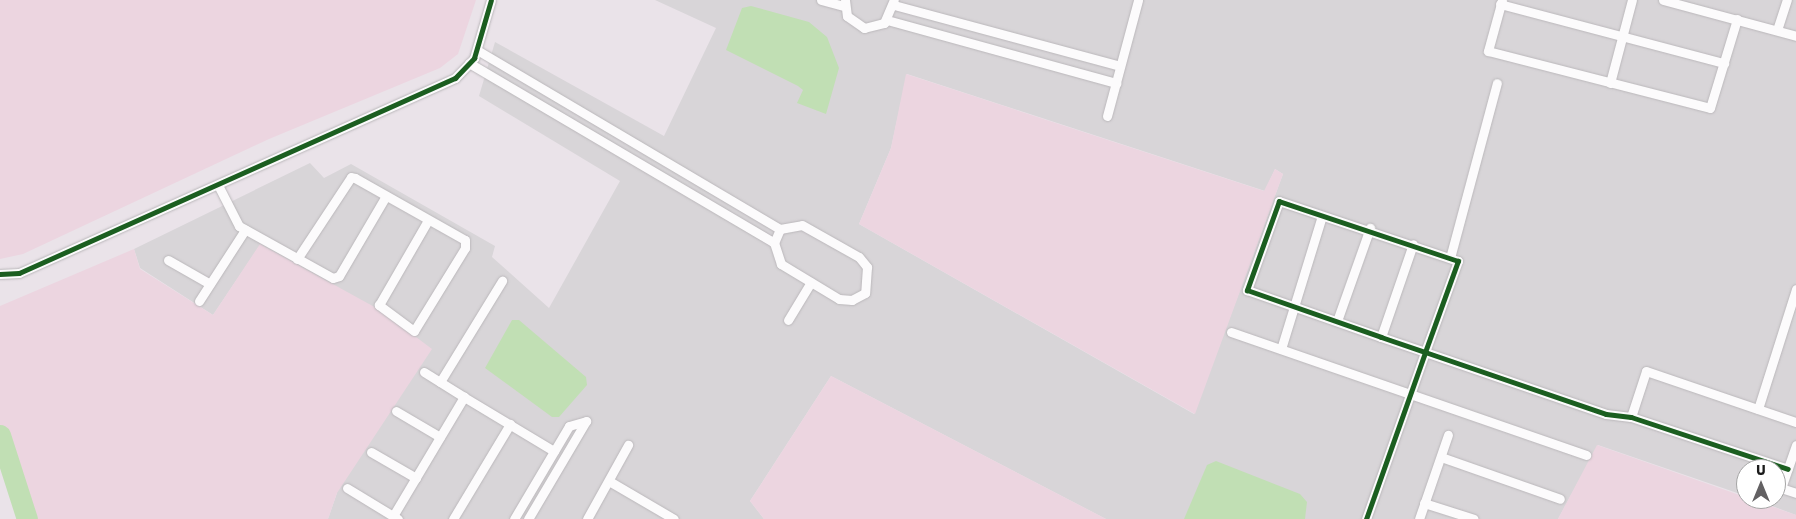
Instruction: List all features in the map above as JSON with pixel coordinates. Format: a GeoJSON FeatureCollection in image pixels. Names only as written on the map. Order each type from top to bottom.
{"type":"FeatureCollection","features":[{"type":"Feature","properties":{"kind":"street"},"geometry":{"type":"LineString","coordinates":[[0,274],[19,273],[455,78],[469,63],[477,50],[491,0]]}},
{"type":"Feature","properties":{"kind":"street"},"geometry":{"type":"LineString","coordinates":[[821,0],[844,3],[851,20],[864,28],[887,20],[1116,83]]}},
{"type":"Feature","properties":{"kind":"street"},"geometry":{"type":"LineString","coordinates":[[1107,116],[1138,0]]}},
{"type":"Feature","properties":{"kind":"street"},"geometry":{"type":"LineString","coordinates":[[1610,83],[1632,0]]}},
{"type":"Feature","properties":{"kind":"street"},"geometry":{"type":"LineString","coordinates":[[1663,0],[1796,36]]}},
{"type":"Feature","properties":{"kind":"street"},"geometry":{"type":"LineString","coordinates":[[1777,30],[1787,0]]}},
{"type":"Feature","properties":{"kind":"street"},"geometry":{"type":"LineString","coordinates":[[1724,63],[1501,2],[1488,51],[1710,108],[1724,63],[1736,19]]}},
{"type":"Feature","properties":{"kind":"street"},"geometry":{"type":"LineString","coordinates":[[887,20],[894,3],[1120,66]]}},
{"type":"Feature","properties":{"kind":"street"},"geometry":{"type":"LineString","coordinates":[[469,63],[774,242],[781,264],[838,299],[852,300],[865,293],[866,267],[859,257],[802,225],[780,229],[477,50]]}},
{"type":"Feature","properties":{"kind":"street"},"geometry":{"type":"LineString","coordinates":[[1450,258],[1497,83]]}},
{"type":"Feature","properties":{"kind":"street"},"geometry":{"type":"LineString","coordinates":[[630,158],[638,145]]}},
{"type":"Feature","properties":{"kind":"street"},"geometry":{"type":"LineString","coordinates":[[297,259],[347,179],[356,178],[428,220],[467,244],[414,331],[379,305],[428,220]]}},
{"type":"Feature","properties":{"kind":"street"},"geometry":{"type":"LineString","coordinates":[[218,185],[245,230],[333,278],[339,276],[386,196]]}},
{"type":"Feature","properties":{"kind":"street"},"geometry":{"type":"LineString","coordinates":[[1366,519],[1426,352],[1458,260],[1370,228],[1322,216],[1279,201],[1247,290],[1381,336],[1426,352],[1606,414],[1631,417],[1788,469]]}},
{"type":"Feature","properties":{"kind":"street"},"geometry":{"type":"LineString","coordinates":[[1281,350],[1322,216]]}},
{"type":"Feature","properties":{"kind":"street"},"geometry":{"type":"LineString","coordinates":[[1337,321],[1370,228]]}},
{"type":"Feature","properties":{"kind":"street"},"geometry":{"type":"LineString","coordinates":[[774,242],[780,229]]}},
{"type":"Feature","properties":{"kind":"street"},"geometry":{"type":"LineString","coordinates":[[199,301],[245,230]]}},
{"type":"Feature","properties":{"kind":"street"},"geometry":{"type":"LineString","coordinates":[[1381,336],[1414,244]]}},
{"type":"Feature","properties":{"kind":"street"},"geometry":{"type":"LineString","coordinates":[[168,260],[210,284]]}},
{"type":"Feature","properties":{"kind":"street"},"geometry":{"type":"LineString","coordinates":[[440,382],[502,281]]}},
{"type":"Feature","properties":{"kind":"street"},"geometry":{"type":"LineString","coordinates":[[788,320],[811,282]]}},
{"type":"Feature","properties":{"kind":"street"},"geometry":{"type":"LineString","coordinates":[[1758,409],[1796,288]]}},
{"type":"Feature","properties":{"kind":"street"},"geometry":{"type":"LineString","coordinates":[[1231,332],[1586,455]]}},
{"type":"Feature","properties":{"kind":"street"},"geometry":{"type":"LineString","coordinates":[[424,372],[554,451]]}},
{"type":"Feature","properties":{"kind":"street"},"geometry":{"type":"LineString","coordinates":[[1631,417],[1646,372],[1796,422]]}},
{"type":"Feature","properties":{"kind":"street"},"geometry":{"type":"LineString","coordinates":[[347,488],[396,518],[416,478],[464,397]]}},
{"type":"Feature","properties":{"kind":"street"},"geometry":{"type":"LineString","coordinates":[[396,411],[440,437]]}},
{"type":"Feature","properties":{"kind":"street"},"geometry":{"type":"LineString","coordinates":[[514,519],[569,426],[586,421],[528,519]]}},
{"type":"Feature","properties":{"kind":"street"},"geometry":{"type":"LineString","coordinates":[[453,519],[510,424]]}},
{"type":"Feature","properties":{"kind":"street"},"geometry":{"type":"LineString","coordinates":[[1419,519],[1448,436]]}},
{"type":"Feature","properties":{"kind":"street"},"geometry":{"type":"LineString","coordinates":[[588,519],[628,445]]}},
{"type":"Feature","properties":{"kind":"street"},"geometry":{"type":"LineString","coordinates":[[1796,445],[1781,488],[1796,493]]}},
{"type":"Feature","properties":{"kind":"street"},"geometry":{"type":"LineString","coordinates":[[371,452],[416,478]]}},
{"type":"Feature","properties":{"kind":"street"},"geometry":{"type":"LineString","coordinates":[[1440,457],[1560,499]]}},
{"type":"Feature","properties":{"kind":"street"},"geometry":{"type":"LineString","coordinates":[[609,480],[674,519]]}},
{"type":"Feature","properties":{"kind":"street"},"geometry":{"type":"LineString","coordinates":[[1424,503],[1474,519]]}},
{"type":"Feature","properties":{"kind":"shaded area"},"geometry":{"type":"Polygon","coordinates":[[[0,0],[476,0],[458,54],[440,68],[269,139],[23,254],[0,259],[0,0]]]}},
{"type":"Feature","properties":{"kind":"shaded area"},"geometry":{"type":"Polygon","coordinates":[[[655,0],[1796,0],[1796,515],[1780,509],[1786,509],[1786,459],[1736,459],[1736,493],[1598,445],[1558,519],[1106,519],[831,376],[750,501],[764,519],[328,519],[337,493],[260,245],[213,315],[140,268],[134,249],[310,163],[324,178],[351,164],[495,246],[492,257],[549,308],[620,181],[479,96],[495,42],[664,136],[716,28],[655,0]],[[907,74],[891,148],[859,224],[1194,414],[1283,174],[1275,169],[1265,191],[907,74]]]}},
{"type":"Feature","properties":{"kind":"shaded area"},"geometry":{"type":"Polygon","coordinates":[[[751,6],[809,22],[827,37],[839,68],[826,114],[797,103],[803,90],[798,86],[726,50],[742,8],[751,6]]]}},
{"type":"Feature","properties":{"kind":"shaded area"},"geometry":{"type":"Polygon","coordinates":[[[906,74],[1264,191],[1275,169],[1283,174],[1195,414],[859,224],[891,148],[906,74]]]}},
{"type":"Feature","properties":{"kind":"shaded area"},"geometry":{"type":"Polygon","coordinates":[[[260,244],[380,310],[432,349],[337,493],[328,519],[27,519],[0,434],[0,306],[134,249],[140,269],[213,315],[260,244]]]}},
{"type":"Feature","properties":{"kind":"shaded area"},"geometry":{"type":"Polygon","coordinates":[[[512,320],[519,320],[586,377],[587,385],[559,417],[552,417],[485,368],[512,320]]]}},
{"type":"Feature","properties":{"kind":"shaded area"},"geometry":{"type":"Polygon","coordinates":[[[831,376],[1106,519],[764,519],[750,501],[831,376]]]}},
{"type":"Feature","properties":{"kind":"shaded area"},"geometry":{"type":"Polygon","coordinates":[[[1597,445],[1736,494],[1736,509],[1779,509],[1796,515],[1796,519],[1558,519],[1597,445]]]}},
{"type":"Feature","properties":{"kind":"shaded area"},"geometry":{"type":"Polygon","coordinates":[[[1216,461],[1300,494],[1307,502],[1305,519],[1184,519],[1207,465],[1216,461]]]}},
{"type":"Feature","properties":{"kind":"waterway"},"geometry":{"type":"LineString","coordinates":[[0,435],[27,519]]}},
{"type":"Feature","properties":{"kind":"cycle path"},"geometry":{"type":"LineString","coordinates":[[0,274],[19,273],[455,78],[474,58],[491,0]]}},
{"type":"Feature","properties":{"kind":"cycle path"},"geometry":{"type":"LineString","coordinates":[[1366,519],[1425,352],[1458,261],[1279,201],[1247,290],[1381,337],[1425,352],[1606,414],[1631,417],[1788,469]]}}]}
